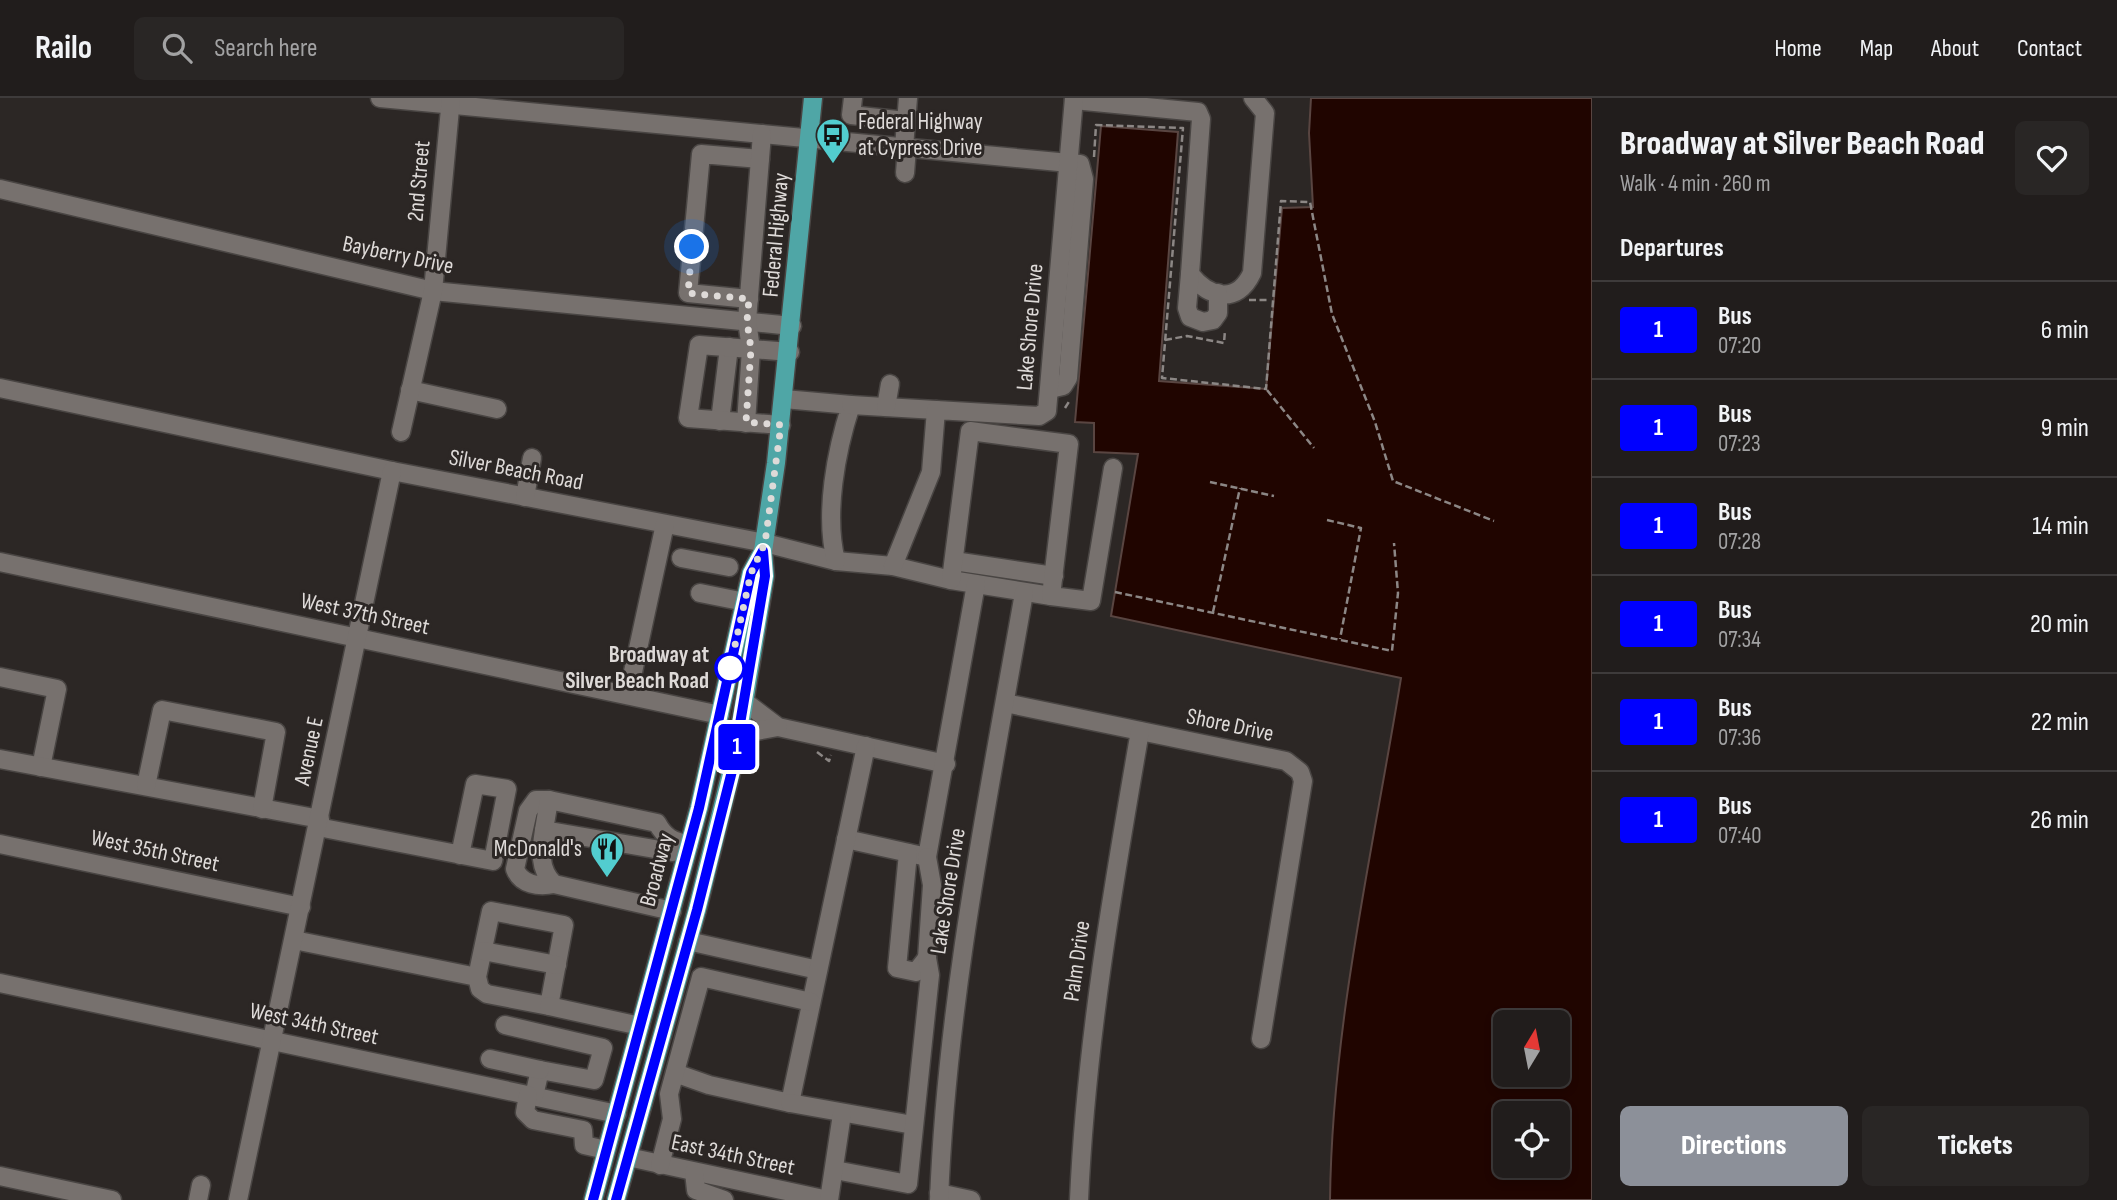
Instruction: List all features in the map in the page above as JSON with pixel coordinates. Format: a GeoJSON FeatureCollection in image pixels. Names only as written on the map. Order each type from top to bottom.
{"type":"FeatureCollection","features":[{"type":"Feature","properties":{"kind":"main road","name":"Federal Highway"},"geometry":{"type":"LineString","coordinates":[[764,547],[790,352],[813,98]]}},
{"type":"Feature","properties":{"kind":"main road","name":"Broadway"},"geometry":{"type":"LineString","coordinates":[[593,1200],[672,911],[684,844],[699,808],[751,573],[764,547]]}},
{"type":"Feature","properties":{"kind":"main road"},"geometry":{"type":"LineString","coordinates":[[616,1200],[688,941],[739,734],[765,576],[764,547]]}},
{"type":"Feature","properties":{"kind":"main road"},"geometry":{"type":"LineString","coordinates":[[688,941],[680,934],[679,926],[705,823],[699,808]]}},
{"type":"Feature","properties":{"kind":"main road"},"geometry":{"type":"LineString","coordinates":[[617,1114],[628,1157]]}},
{"type":"Feature","properties":{"kind":"street"},"geometry":{"type":"LineString","coordinates":[[380,98],[451,101],[762,134],[1069,162]]}},
{"type":"Feature","properties":{"kind":"street"},"geometry":{"type":"LineString","coordinates":[[853,98],[851,115],[906,121]]}},
{"type":"Feature","properties":{"kind":"street"},"geometry":{"type":"LineString","coordinates":[[905,173],[908,98]]}},
{"type":"Feature","properties":{"kind":"street"},"geometry":{"type":"LineString","coordinates":[[1202,98],[1187,308],[1190,317],[1203,322],[1213,320],[1217,313],[1219,293]]}},
{"type":"Feature","properties":{"kind":"street"},"geometry":{"type":"LineString","coordinates":[[1189,274],[1202,289],[1219,293],[1237,292],[1246,285],[1252,273],[1265,113],[1253,98]]}},
{"type":"Feature","properties":{"kind":"street"},"geometry":{"type":"LineString","coordinates":[[1074,99],[1185,109],[1198,113],[1201,119]]}},
{"type":"Feature","properties":{"kind":"street","name":"Lake Shore Drive"},"geometry":{"type":"LineString","coordinates":[[936,411],[1039,416],[1047,411],[1074,99]]}},
{"type":"Feature","properties":{"kind":"street","name":"2nd Street"},"geometry":{"type":"LineString","coordinates":[[401,432],[433,291],[451,101]]}},
{"type":"Feature","properties":{"kind":"street"},"geometry":{"type":"LineString","coordinates":[[702,128],[688,293],[699,345],[688,418],[781,425]]}},
{"type":"Feature","properties":{"kind":"street"},"geometry":{"type":"LineString","coordinates":[[746,422],[751,349],[747,321],[762,134]]}},
{"type":"Feature","properties":{"kind":"street"},"geometry":{"type":"LineString","coordinates":[[701,154],[760,159]]}},
{"type":"Feature","properties":{"kind":"street","name":"Bayberry Drive"},"geometry":{"type":"LineString","coordinates":[[0,189],[433,291],[792,326]]}},
{"type":"Feature","properties":{"kind":"street"},"geometry":{"type":"LineString","coordinates":[[688,293],[749,299]]}},
{"type":"Feature","properties":{"kind":"street"},"geometry":{"type":"LineString","coordinates":[[699,345],[790,352]]}},
{"type":"Feature","properties":{"kind":"street"},"geometry":{"type":"LineString","coordinates":[[720,421],[729,347]]}},
{"type":"Feature","properties":{"kind":"street"},"geometry":{"type":"LineString","coordinates":[[886,407],[890,384]]}},
{"type":"Feature","properties":{"kind":"street","name":"Silver Beach Road"},"geometry":{"type":"LineString","coordinates":[[0,388],[392,471],[712,533],[764,547],[836,561],[893,566],[1024,593],[1091,601],[1112,468]]}},
{"type":"Feature","properties":{"kind":"street"},"geometry":{"type":"LineString","coordinates":[[410,390],[497,409]]}},
{"type":"Feature","properties":{"kind":"street"},"geometry":{"type":"LineString","coordinates":[[784,399],[936,411],[931,472],[893,566]]}},
{"type":"Feature","properties":{"kind":"street"},"geometry":{"type":"LineString","coordinates":[[836,561],[831,542],[837,450],[850,405]]}},
{"type":"Feature","properties":{"kind":"street"},"geometry":{"type":"LineString","coordinates":[[951,580],[970,431],[1069,444],[1051,596]]}},
{"type":"Feature","properties":{"kind":"street"},"geometry":{"type":"LineString","coordinates":[[524,497],[532,458]]}},
{"type":"Feature","properties":{"kind":"street","name":"Avenue E"},"geometry":{"type":"LineString","coordinates":[[238,1200],[359,638],[392,471]]}},
{"type":"Feature","properties":{"kind":"street"},"geometry":{"type":"LineString","coordinates":[[628,695],[665,524]]}},
{"type":"Feature","properties":{"kind":"street"},"geometry":{"type":"LineString","coordinates":[[707,563],[712,533]]}},
{"type":"Feature","properties":{"kind":"street"},"geometry":{"type":"LineString","coordinates":[[681,558],[729,567]]}},
{"type":"Feature","properties":{"kind":"street"},"geometry":{"type":"LineString","coordinates":[[954,561],[1054,576]]}},
{"type":"Feature","properties":{"kind":"street","name":"West 37th Street"},"geometry":{"type":"LineString","coordinates":[[0,562],[720,715]]}},
{"type":"Feature","properties":{"kind":"street"},"geometry":{"type":"LineString","coordinates":[[835,1170],[908,1184],[930,975],[926,958],[932,907],[927,857],[946,764],[976,584]]}},
{"type":"Feature","properties":{"kind":"street"},"geometry":{"type":"LineString","coordinates":[[700,593],[745,602]]}},
{"type":"Feature","properties":{"kind":"street","name":"Lake Shore Drive"},"geometry":{"type":"LineString","coordinates":[[939,1197],[954,1010],[1024,593]]}},
{"type":"Feature","properties":{"kind":"street"},"geometry":{"type":"LineString","coordinates":[[0,677],[57,689],[41,767]]}},
{"type":"Feature","properties":{"kind":"street"},"geometry":{"type":"LineString","coordinates":[[744,702],[778,727]]}},
{"type":"Feature","properties":{"kind":"street","name":"Shore Drive"},"geometry":{"type":"LineString","coordinates":[[1005,703],[1286,761],[1300,772],[1303,780],[1261,1039]]}},
{"type":"Feature","properties":{"kind":"street"},"geometry":{"type":"LineString","coordinates":[[146,786],[162,710],[276,732],[262,809]]}},
{"type":"Feature","properties":{"kind":"street"},"geometry":{"type":"LineString","coordinates":[[739,734],[778,727],[946,764]]}},
{"type":"Feature","properties":{"kind":"street","name":"Palm Drive"},"geometry":{"type":"LineString","coordinates":[[1079,1200],[1089,1057],[1100,965],[1140,731]]}},
{"type":"Feature","properties":{"kind":"street"},"geometry":{"type":"LineString","coordinates":[[790,1103],[866,746]]}},
{"type":"Feature","properties":{"kind":"street"},"geometry":{"type":"LineString","coordinates":[[0,759],[262,809],[460,855]]}},
{"type":"Feature","properties":{"kind":"street"},"geometry":{"type":"LineString","coordinates":[[672,911],[554,884],[544,886],[525,882],[518,878],[515,869],[528,811],[536,800],[550,800],[657,823],[670,841],[684,844]]}},
{"type":"Feature","properties":{"kind":"street"},"geometry":{"type":"LineString","coordinates":[[550,800],[539,853],[548,879],[554,884]]}},
{"type":"Feature","properties":{"kind":"street"},"geometry":{"type":"LineString","coordinates":[[544,830],[672,852],[684,844]]}},
{"type":"Feature","properties":{"kind":"street"},"geometry":{"type":"LineString","coordinates":[[846,839],[927,857]]}},
{"type":"Feature","properties":{"kind":"street","name":"West 35th Street"},"geometry":{"type":"LineString","coordinates":[[0,844],[301,907]]}},
{"type":"Feature","properties":{"kind":"street"},"geometry":{"type":"LineString","coordinates":[[908,853],[897,968],[916,972],[926,958]]}},
{"type":"Feature","properties":{"kind":"street"},"geometry":{"type":"LineString","coordinates":[[549,1006],[564,925],[491,911],[477,977],[480,989],[487,994],[640,1026]]}},
{"type":"Feature","properties":{"kind":"street"},"geometry":{"type":"LineString","coordinates":[[294,940],[477,977]]}},
{"type":"Feature","properties":{"kind":"street"},"geometry":{"type":"LineString","coordinates":[[688,941],[818,970]]}},
{"type":"Feature","properties":{"kind":"street"},"geometry":{"type":"LineString","coordinates":[[483,951],[557,965]]}},
{"type":"Feature","properties":{"kind":"street"},"geometry":{"type":"LineString","coordinates":[[660,1165],[672,1119],[669,1094],[701,977],[811,1002]]}},
{"type":"Feature","properties":{"kind":"street","name":"West 34th Street"},"geometry":{"type":"LineString","coordinates":[[0,982],[617,1114]]}},
{"type":"Feature","properties":{"kind":"street"},"geometry":{"type":"LineString","coordinates":[[490,1059],[594,1080],[603,1048],[505,1025]]}},
{"type":"Feature","properties":{"kind":"street"},"geometry":{"type":"LineString","coordinates":[[540,1070],[531,1096],[528,1116],[583,1130],[584,1144],[607,1150]]}},
{"type":"Feature","properties":{"kind":"street"},"geometry":{"type":"LineString","coordinates":[[675,1073],[709,1085],[790,1103],[913,1125]]}},
{"type":"Feature","properties":{"kind":"street"},"geometry":{"type":"LineString","coordinates":[[562,1126],[566,1103]]}},
{"type":"Feature","properties":{"kind":"street"},"geometry":{"type":"LineString","coordinates":[[828,1200],[842,1114]]}},
{"type":"Feature","properties":{"kind":"street","name":"East 34th Street"},"geometry":{"type":"LineString","coordinates":[[628,1157],[828,1200]]}},
{"type":"Feature","properties":{"kind":"street"},"geometry":{"type":"LineString","coordinates":[[703,1174],[696,1190],[723,1200]]}},
{"type":"Feature","properties":{"kind":"street"},"geometry":{"type":"LineString","coordinates":[[0,1176],[112,1200]]}},
{"type":"Feature","properties":{"kind":"street"},"geometry":{"type":"LineString","coordinates":[[939,1197],[971,1200]]}},
{"type":"Feature","properties":{"kind":"path"},"geometry":{"type":"LineString","coordinates":[[1094,162],[1096,125],[1183,128],[1162,378],[1266,389]]}},
{"type":"Feature","properties":{"kind":"path"},"geometry":{"type":"LineString","coordinates":[[1314,447],[1266,389],[1281,201],[1310,202],[1332,314],[1375,422],[1393,481],[1494,521]]}},
{"type":"Feature","properties":{"kind":"path"},"geometry":{"type":"LineString","coordinates":[[1065,408],[1072,397]]}},
{"type":"Feature","properties":{"kind":"path"},"geometry":{"type":"LineString","coordinates":[[1210,482],[1274,496]]}},
{"type":"Feature","properties":{"kind":"path"},"geometry":{"type":"LineString","coordinates":[[1212,612],[1240,488]]}},
{"type":"Feature","properties":{"kind":"path"},"geometry":{"type":"LineString","coordinates":[[1327,520],[1362,528],[1340,639]]}},
{"type":"Feature","properties":{"kind":"path"},"geometry":{"type":"LineString","coordinates":[[1115,592],[1392,651],[1398,593],[1394,543]]}},
{"type":"Feature","properties":{"kind":"shaded area"},"geometry":{"type":"Polygon","coordinates":[[[1311,98],[1592,98],[1592,1200],[1330,1200],[1332,1134],[1346,1003],[1401,678],[1111,616],[1138,454],[1094,452],[1094,423],[1075,422],[1101,126],[1178,132],[1159,381],[1266,389],[1282,208],[1313,207],[1309,133],[1311,98]]]}},
{"type":"Feature","properties":{"kind":"bus line","name":"1"},"geometry":{"type":"LineString","coordinates":[[593,1200],[699,808],[751,573],[763,551],[765,576],[736,752],[697,910],[616,1200]]}},
{"type":"Feature","properties":{"kind":"place","name":"Federal Highway at Cypress Drive"},"geometry":{"type":"Point","coordinates":[833,165]}},
{"type":"Feature","properties":{"kind":"place","name":"Broadway at Silver Beach Road"},"geometry":{"type":"Point","coordinates":[730,668]}},
{"type":"Feature","properties":{"kind":"place","name":"McDonald's"},"geometry":{"type":"Point","coordinates":[607,879]}},
{"type":"Feature","properties":{"kind":"route"},"geometry":{"type":"LineString","coordinates":[[692,247],[688,293],[749,299],[747,321],[751,349],[746,422],[781,425],[765,543],[751,573],[730,668]]}}]}
